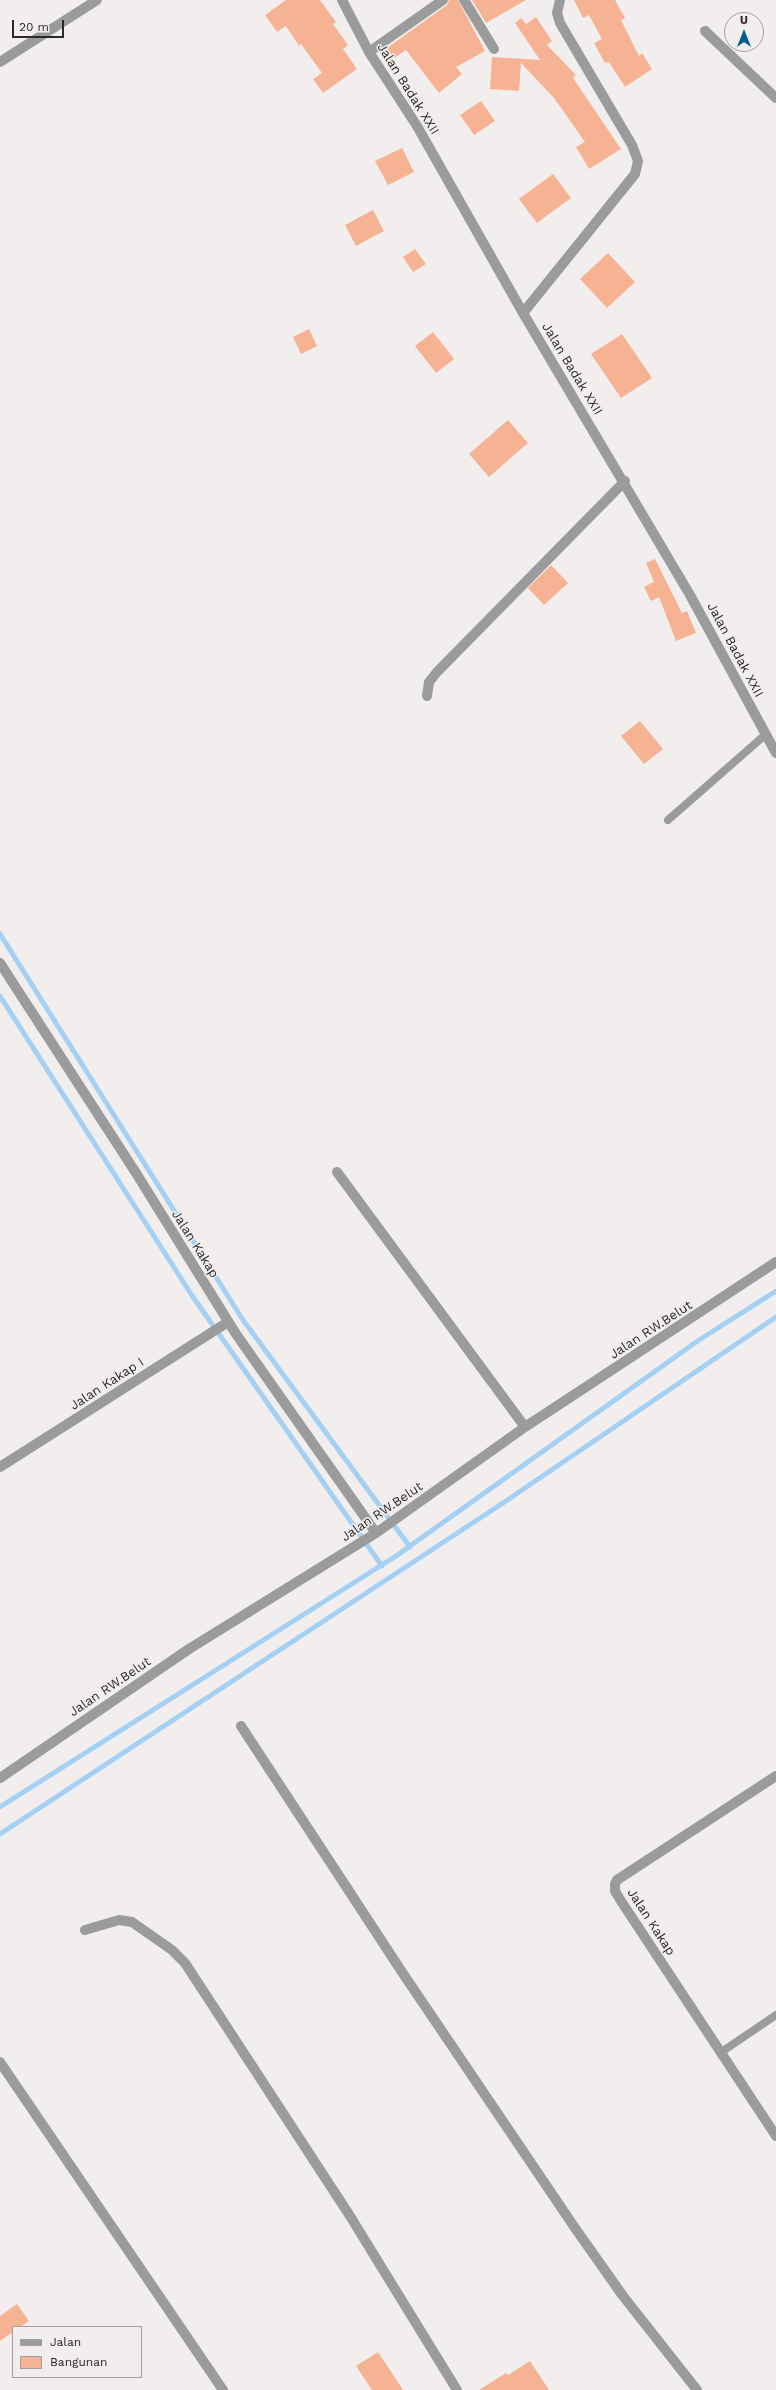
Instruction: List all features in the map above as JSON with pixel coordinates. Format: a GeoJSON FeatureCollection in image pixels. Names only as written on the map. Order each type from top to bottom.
{"type":"FeatureCollection","features":[{"type":"Feature","properties":{"kind":"street"},"geometry":{"type":"LineString","coordinates":[[0,62],[97,0]]}},
{"type":"Feature","properties":{"kind":"street","name":"Jalan Badak XXII"},"geometry":{"type":"LineString","coordinates":[[342,0],[369,52],[417,126],[523,313],[625,481],[690,595],[776,753]]}},
{"type":"Feature","properties":{"kind":"street"},"geometry":{"type":"LineString","coordinates":[[369,52],[443,0]]}},
{"type":"Feature","properties":{"kind":"street"},"geometry":{"type":"LineString","coordinates":[[464,0],[494,49]]}},
{"type":"Feature","properties":{"kind":"street"},"geometry":{"type":"LineString","coordinates":[[523,313],[635,174],[638,161],[632,145],[560,23],[557,13],[560,0]]}},
{"type":"Feature","properties":{"kind":"street"},"geometry":{"type":"LineString","coordinates":[[705,31],[776,98]]}},
{"type":"Feature","properties":{"kind":"street"},"geometry":{"type":"LineString","coordinates":[[427,696],[429,682],[437,672],[625,481]]}},
{"type":"Feature","properties":{"kind":"street","name":"Jalan Kakap"},"geometry":{"type":"LineString","coordinates":[[0,963],[136,1173],[228,1322],[376,1533]]}},
{"type":"Feature","properties":{"kind":"street"},"geometry":{"type":"LineString","coordinates":[[338,1172],[525,1427]]}},
{"type":"Feature","properties":{"kind":"street","name":"Jalan RW.Belut"},"geometry":{"type":"LineString","coordinates":[[0,1778],[189,1649],[376,1533],[525,1427],[776,1262]]}},
{"type":"Feature","properties":{"kind":"street","name":"Jalan Kakap I"},"geometry":{"type":"LineString","coordinates":[[0,1468],[228,1322]]}},
{"type":"Feature","properties":{"kind":"street"},"geometry":{"type":"LineString","coordinates":[[242,1726],[402,1972],[575,2228],[623,2296],[697,2390]]}},
{"type":"Feature","properties":{"kind":"street","name":"Jalan Kakap"},"geometry":{"type":"LineString","coordinates":[[776,1776],[617,1880],[615,1884],[615,1891],[621,1901],[776,2136]]}},
{"type":"Feature","properties":{"kind":"street"},"geometry":{"type":"LineString","coordinates":[[85,1930],[119,1920],[132,1922],[172,1950],[185,1963],[350,2216],[457,2390]]}},
{"type":"Feature","properties":{"kind":"street"},"geometry":{"type":"LineString","coordinates":[[0,2062],[223,2390]]}},
{"type":"Feature","properties":{"kind":"lane"},"geometry":{"type":"LineString","coordinates":[[668,820],[766,735]]}},
{"type":"Feature","properties":{"kind":"lane"},"geometry":{"type":"LineString","coordinates":[[720,2053],[776,2015]]}},
{"type":"Feature","properties":{"kind":"building"},"geometry":{"type":"Polygon","coordinates":[[[286,0],[320,0],[336,22],[333,24],[348,45],[343,49],[357,69],[323,93],[313,79],[322,73],[301,44],[299,46],[286,26],[277,32],[265,15],[286,0]]]}},
{"type":"Feature","properties":{"kind":"building"},"geometry":{"type":"Polygon","coordinates":[[[449,0],[458,0],[485,51],[456,67],[462,74],[439,93],[406,50],[394,58],[387,48],[447,5],[449,0]]]}},
{"type":"Feature","properties":{"kind":"building"},"geometry":{"type":"Polygon","coordinates":[[[472,0],[526,0],[486,23],[472,0]]]}},
{"type":"Feature","properties":{"kind":"building"},"geometry":{"type":"Polygon","coordinates":[[[574,0],[615,0],[625,18],[621,20],[639,56],[642,53],[652,69],[625,87],[609,62],[605,63],[594,43],[602,39],[589,15],[583,18],[574,0]]]}},
{"type":"Feature","properties":{"kind":"building"},"geometry":{"type":"Polygon","coordinates":[[[536,17],[552,41],[547,45],[576,75],[573,78],[621,149],[589,169],[576,147],[585,142],[554,98],[521,63],[519,91],[490,89],[492,57],[540,60],[515,23],[521,18],[526,24],[536,17]]]}},
{"type":"Feature","properties":{"kind":"building"},"geometry":{"type":"Polygon","coordinates":[[[481,101],[495,121],[474,135],[460,115],[481,101]]]}},
{"type":"Feature","properties":{"kind":"building"},"geometry":{"type":"Polygon","coordinates":[[[402,148],[414,172],[388,185],[375,161],[402,148]]]}},
{"type":"Feature","properties":{"kind":"building"},"geometry":{"type":"Polygon","coordinates":[[[553,174],[571,198],[537,223],[519,199],[553,174]]]}},
{"type":"Feature","properties":{"kind":"building"},"geometry":{"type":"Polygon","coordinates":[[[373,210],[384,231],[356,246],[345,225],[373,210]]]}},
{"type":"Feature","properties":{"kind":"building"},"geometry":{"type":"Polygon","coordinates":[[[415,249],[426,264],[413,272],[403,257],[415,249]]]}},
{"type":"Feature","properties":{"kind":"building"},"geometry":{"type":"Polygon","coordinates":[[[608,253],[635,282],[607,308],[580,279],[608,253]]]}},
{"type":"Feature","properties":{"kind":"building"},"geometry":{"type":"Polygon","coordinates":[[[309,329],[317,346],[301,354],[293,337],[309,329]]]}},
{"type":"Feature","properties":{"kind":"building"},"geometry":{"type":"Polygon","coordinates":[[[433,332],[454,359],[436,373],[415,346],[433,332]]]}},
{"type":"Feature","properties":{"kind":"building"},"geometry":{"type":"Polygon","coordinates":[[[622,334],[652,378],[621,398],[591,354],[622,334]]]}},
{"type":"Feature","properties":{"kind":"building"},"geometry":{"type":"Polygon","coordinates":[[[508,420],[528,443],[489,477],[469,454],[508,420]]]}},
{"type":"Feature","properties":{"kind":"building"},"geometry":{"type":"Polygon","coordinates":[[[655,559],[682,613],[687,611],[696,633],[676,641],[659,597],[651,601],[644,587],[654,582],[646,563],[655,559]]]}},
{"type":"Feature","properties":{"kind":"building"},"geometry":{"type":"Polygon","coordinates":[[[551,565],[568,583],[544,605],[528,588],[551,565]]]}},
{"type":"Feature","properties":{"kind":"building"},"geometry":{"type":"Polygon","coordinates":[[[640,721],[663,749],[644,764],[621,736],[640,721]]]}},
{"type":"Feature","properties":{"kind":"building"},"geometry":{"type":"Polygon","coordinates":[[[17,2304],[29,2321],[22,2326],[12,2326],[12,2333],[0,2341],[0,2316],[17,2304]]]}},
{"type":"Feature","properties":{"kind":"building"},"geometry":{"type":"Polygon","coordinates":[[[378,2352],[403,2390],[372,2390],[356,2366],[378,2352]]]}},
{"type":"Feature","properties":{"kind":"building"},"geometry":{"type":"Polygon","coordinates":[[[530,2361],[549,2390],[479,2390],[506,2373],[508,2375],[530,2361]]]}},
{"type":"Feature","properties":{"kind":"waterway"},"geometry":{"type":"LineString","coordinates":[[0,934],[243,1320],[410,1547]]}},
{"type":"Feature","properties":{"kind":"waterway"},"geometry":{"type":"LineString","coordinates":[[0,996],[193,1297],[382,1566]]}},
{"type":"Feature","properties":{"kind":"waterway"},"geometry":{"type":"LineString","coordinates":[[0,1807],[396,1556],[699,1340],[776,1291]]}},
{"type":"Feature","properties":{"kind":"waterway"},"geometry":{"type":"LineString","coordinates":[[0,1834],[503,1503],[776,1317]]}}]}
